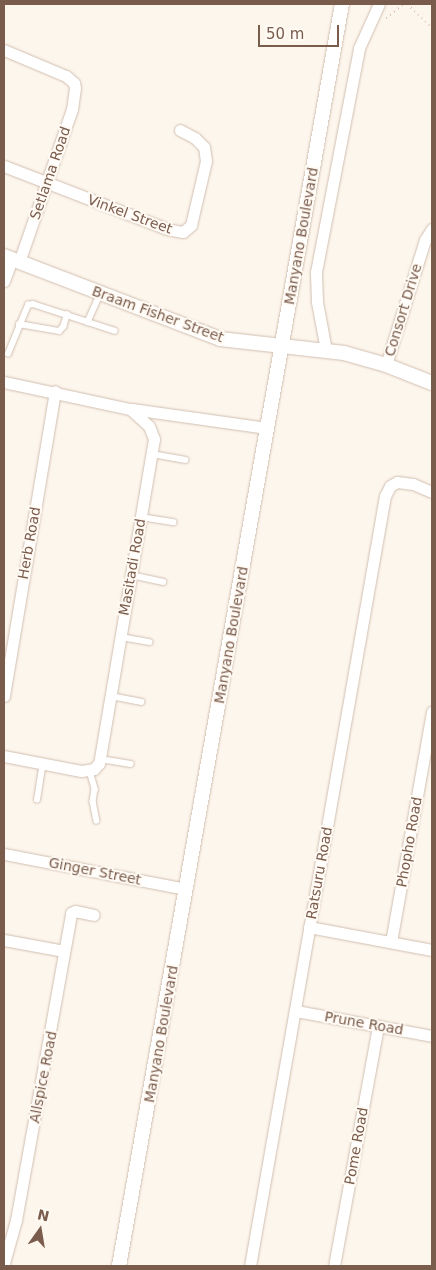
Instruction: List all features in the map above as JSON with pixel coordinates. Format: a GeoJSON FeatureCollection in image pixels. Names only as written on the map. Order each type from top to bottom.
{"type":"FeatureCollection","features":[{"type":"Feature","properties":{"kind":"street","name":"Manyano Boulevard"},"geometry":{"type":"LineString","coordinates":[[119,1266],[342,4]]}},
{"type":"Feature","properties":{"kind":"street"},"geometry":{"type":"LineString","coordinates":[[326,350],[317,302],[316,272],[359,48],[379,4]]}},
{"type":"Feature","properties":{"kind":"street","name":"Setlama Road"},"geometry":{"type":"LineString","coordinates":[[4,50],[56,71],[74,83],[74,102],[48,183],[11,259],[4,281]]}},
{"type":"Feature","properties":{"kind":"street","name":"Vinkel Street"},"geometry":{"type":"LineString","coordinates":[[48,183],[167,229],[183,232],[191,225],[206,161],[204,147],[195,138],[180,130]]}},
{"type":"Feature","properties":{"kind":"street"},"geometry":{"type":"LineString","coordinates":[[4,166],[48,183]]}},
{"type":"Feature","properties":{"kind":"street","name":"Consort Drive"},"geometry":{"type":"LineString","coordinates":[[386,365],[425,240],[432,229]]}},
{"type":"Feature","properties":{"kind":"street","name":"Braam Fisher Street"},"geometry":{"type":"LineString","coordinates":[[11,259],[220,338],[326,350],[386,365],[432,382]]}},
{"type":"Feature","properties":{"kind":"street"},"geometry":{"type":"LineString","coordinates":[[4,382],[55,391],[130,409],[267,428]]}},
{"type":"Feature","properties":{"kind":"street","name":"Herb Road"},"geometry":{"type":"LineString","coordinates":[[4,696],[55,391]]}},
{"type":"Feature","properties":{"kind":"street","name":"Masitadi Road"},"geometry":{"type":"LineString","coordinates":[[90,771],[97,766],[100,759],[154,439],[148,426],[130,409]]}},
{"type":"Feature","properties":{"kind":"street","name":"Ratsuru Road"},"geometry":{"type":"LineString","coordinates":[[250,1266],[387,490],[394,483],[407,483],[432,492]]}},
{"type":"Feature","properties":{"kind":"street","name":"Phopho Road"},"geometry":{"type":"LineString","coordinates":[[391,942],[432,712]]}},
{"type":"Feature","properties":{"kind":"street"},"geometry":{"type":"LineString","coordinates":[[4,756],[90,771]]}},
{"type":"Feature","properties":{"kind":"street","name":"Ginger Street"},"geometry":{"type":"LineString","coordinates":[[4,854],[186,889]]}},
{"type":"Feature","properties":{"kind":"street","name":"Allspice Road"},"geometry":{"type":"LineString","coordinates":[[4,1263],[16,1220],[53,1022],[71,913],[75,911],[94,915]]}},
{"type":"Feature","properties":{"kind":"street"},"geometry":{"type":"LineString","coordinates":[[310,927],[432,950]]}},
{"type":"Feature","properties":{"kind":"street"},"geometry":{"type":"LineString","coordinates":[[4,940],[64,951]]}},
{"type":"Feature","properties":{"kind":"street","name":"Prune Road"},"geometry":{"type":"LineString","coordinates":[[296,1011],[432,1036]]}},
{"type":"Feature","properties":{"kind":"street","name":"Pome Road"},"geometry":{"type":"LineString","coordinates":[[334,1266],[378,1026]]}},
{"type":"Feature","properties":{"kind":"lane"},"geometry":{"type":"LineString","coordinates":[[88,322],[101,294]]}},
{"type":"Feature","properties":{"kind":"lane"},"geometry":{"type":"LineString","coordinates":[[8,354],[28,305],[33,304],[115,331]]}},
{"type":"Feature","properties":{"kind":"lane"},"geometry":{"type":"LineString","coordinates":[[19,324],[59,330],[63,327],[67,315]]}},
{"type":"Feature","properties":{"kind":"lane"},"geometry":{"type":"LineString","coordinates":[[152,454],[185,460]]}},
{"type":"Feature","properties":{"kind":"lane"},"geometry":{"type":"LineString","coordinates":[[141,517],[174,522]]}},
{"type":"Feature","properties":{"kind":"lane"},"geometry":{"type":"LineString","coordinates":[[131,575],[163,582]]}},
{"type":"Feature","properties":{"kind":"lane"},"geometry":{"type":"LineString","coordinates":[[121,637],[150,642]]}},
{"type":"Feature","properties":{"kind":"lane"},"geometry":{"type":"LineString","coordinates":[[111,696],[141,702]]}},
{"type":"Feature","properties":{"kind":"lane"},"geometry":{"type":"LineString","coordinates":[[100,759],[131,764]]}},
{"type":"Feature","properties":{"kind":"lane"},"geometry":{"type":"LineString","coordinates":[[37,800],[43,764]]}},
{"type":"Feature","properties":{"kind":"lane"},"geometry":{"type":"LineString","coordinates":[[90,771],[95,789],[93,807],[97,821]]}},
{"type":"Feature","properties":{"kind":"path"},"geometry":{"type":"LineString","coordinates":[[407,4],[432,28]]}}]}
